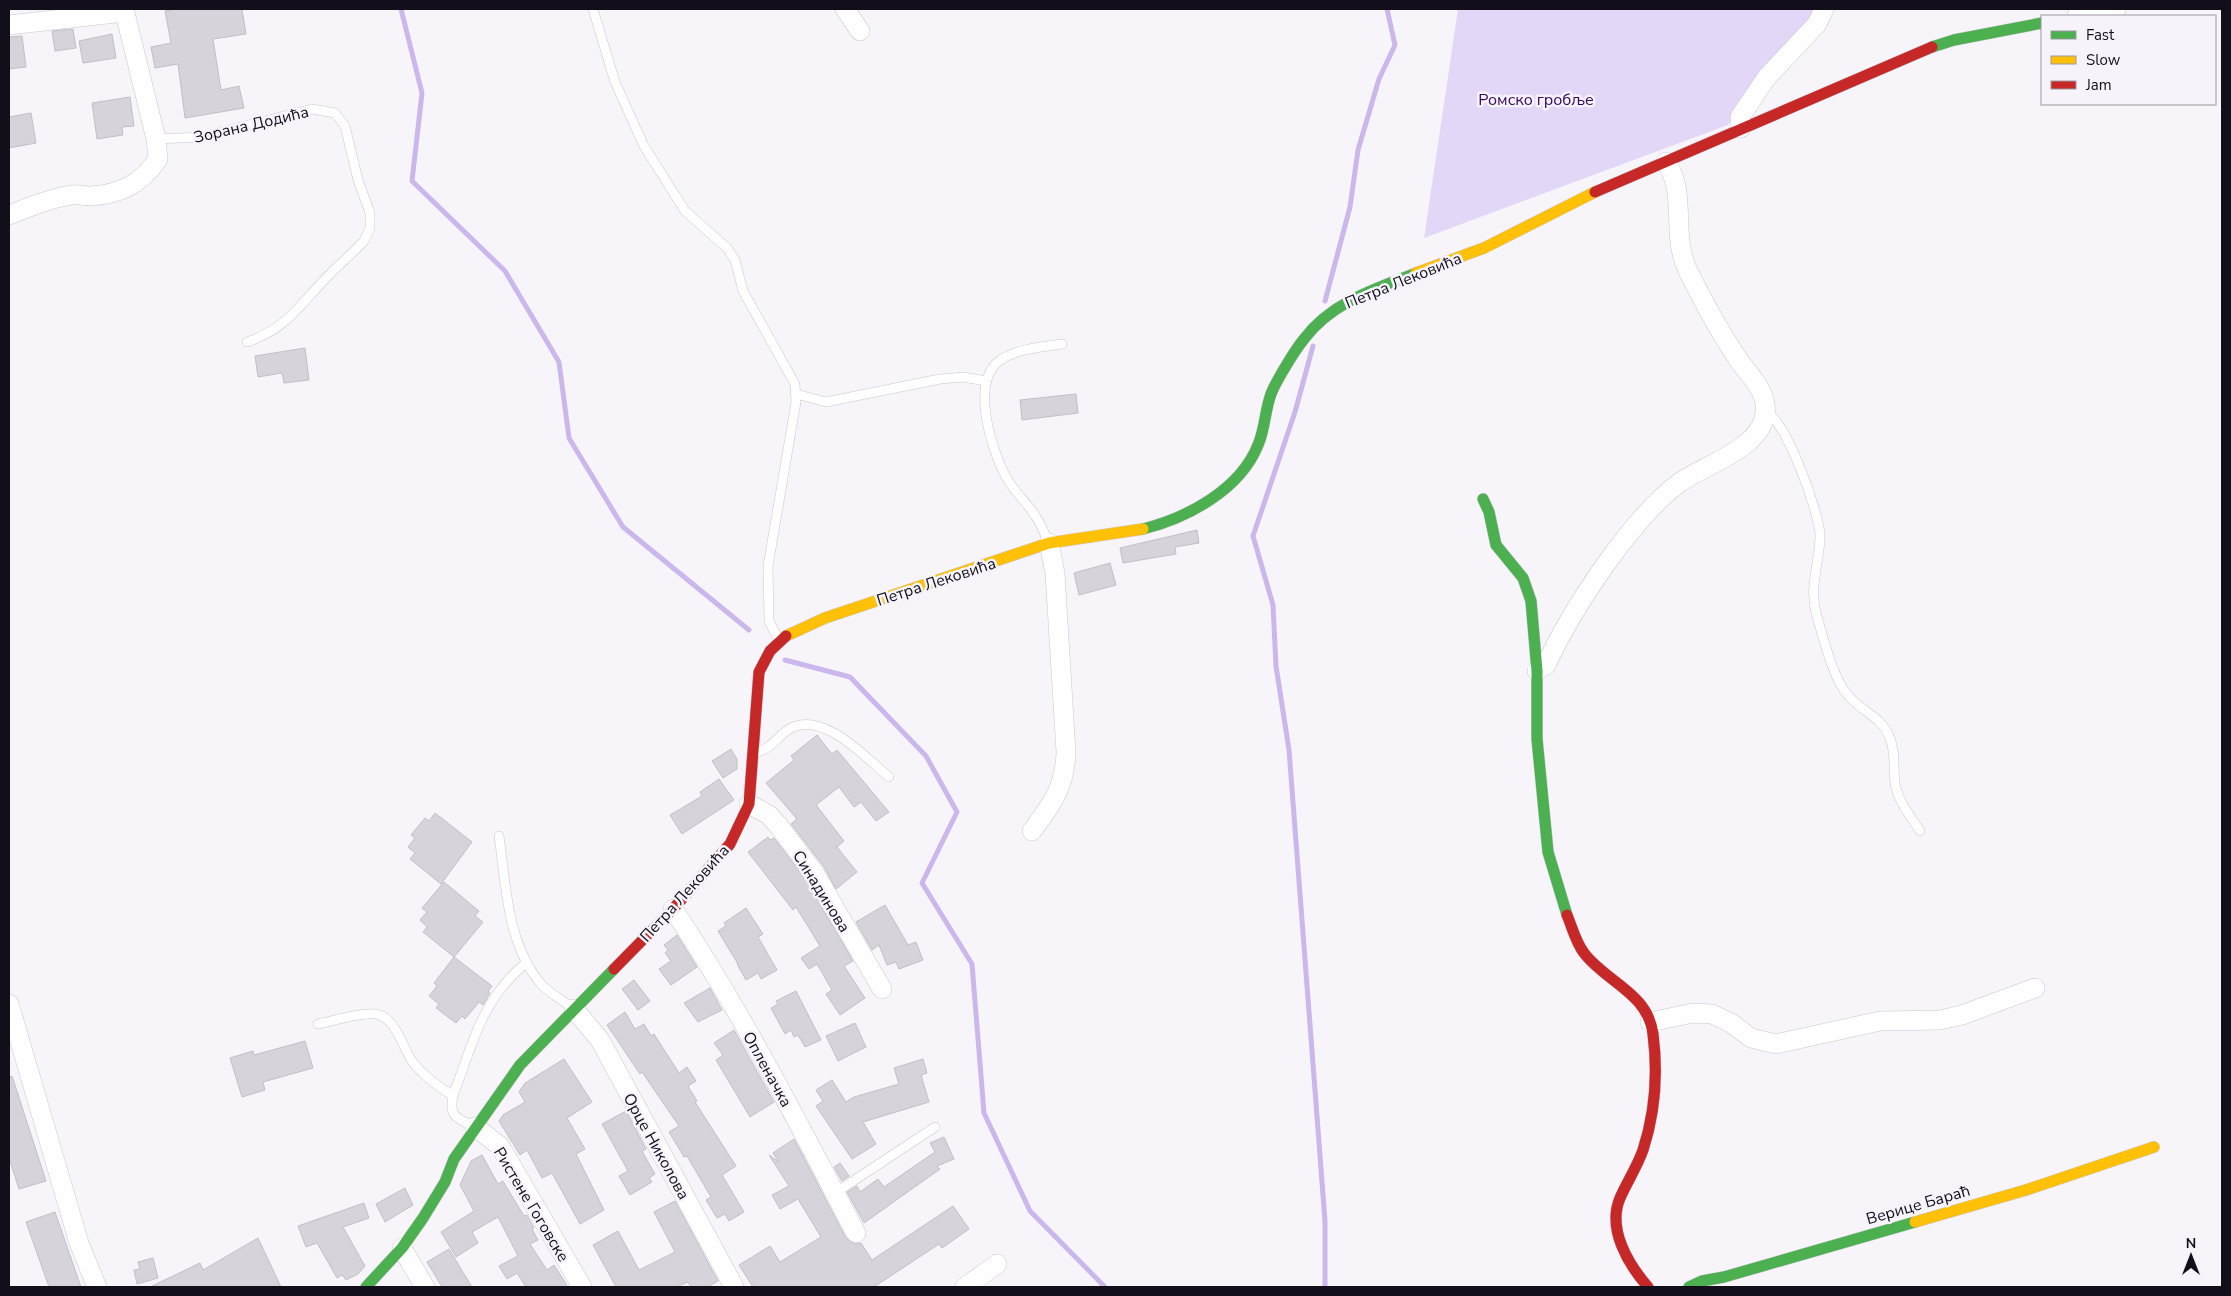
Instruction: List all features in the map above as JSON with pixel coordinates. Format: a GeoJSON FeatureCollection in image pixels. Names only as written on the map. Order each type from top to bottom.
{"type":"FeatureCollection","features":[{"type":"Feature","properties":{"kind":"street"},"geometry":{"type":"LineString","coordinates":[[845,9],[860,31]]}},
{"type":"Feature","properties":{"kind":"street"},"geometry":{"type":"LineString","coordinates":[[1741,128],[1740,117],[1767,77],[1817,24],[1824,9]]}},
{"type":"Feature","properties":{"kind":"street"},"geometry":{"type":"LineString","coordinates":[[2083,15],[2116,9]]}},
{"type":"Feature","properties":{"kind":"street"},"geometry":{"type":"LineString","coordinates":[[9,25],[124,10],[156,138],[158,159],[149,172],[135,184],[119,192],[74,195],[49,200],[9,214]]}},
{"type":"Feature","properties":{"kind":"street","name":"Петра Лековића"},"geometry":{"type":"LineString","coordinates":[[366,1287],[402,1248],[435,1199],[454,1160],[475,1127],[520,1065],[673,908],[730,844],[749,804],[759,672],[764,660],[779,640],[795,629],[825,618],[1049,543],[1133,531],[1177,518],[1202,504],[1236,480],[1250,462],[1259,444],[1271,393],[1289,358],[1317,324],[1339,305],[1356,296],[1484,248],[1573,202],[1741,128],[1833,91],[1924,49],[1954,40],[2041,23]]}},
{"type":"Feature","properties":{"kind":"street"},"geometry":{"type":"LineString","coordinates":[[1537,671],[1546,665],[1587,594],[1652,507],[1685,480],[1755,437],[1760,430],[1766,412],[1763,394],[1722,333],[1683,261],[1678,236],[1678,191],[1674,175],[1666,162]]}},
{"type":"Feature","properties":{"kind":"street"},"geometry":{"type":"LineString","coordinates":[[1483,499],[1489,512],[1496,545],[1518,569],[1528,589],[1535,630],[1537,739],[1548,852],[1562,905],[1583,952],[1602,972],[1634,995],[1650,1022],[1656,1068],[1653,1110],[1644,1146],[1624,1184],[1616,1213],[1616,1226],[1624,1251],[1634,1271],[1648,1287]]}},
{"type":"Feature","properties":{"kind":"street"},"geometry":{"type":"LineString","coordinates":[[1032,831],[1053,802],[1066,772],[1055,573],[1049,543]]}},
{"type":"Feature","properties":{"kind":"street","name":"Синадинова"},"geometry":{"type":"LineString","coordinates":[[749,804],[769,815],[815,874],[882,989]]}},
{"type":"Feature","properties":{"kind":"street","name":"Опленачка"},"geometry":{"type":"LineString","coordinates":[[673,908],[697,944],[754,1044],[856,1233]]}},
{"type":"Feature","properties":{"kind":"street"},"geometry":{"type":"LineString","coordinates":[[1650,1022],[1693,1013],[1712,1014],[1731,1023],[1751,1038],[1776,1044],[1880,1021],[1940,1020],[1962,1015],[2035,988]]}},
{"type":"Feature","properties":{"kind":"street"},"geometry":{"type":"LineString","coordinates":[[9,1004],[76,1235],[98,1287]]}},
{"type":"Feature","properties":{"kind":"street","name":"Орце Николова"},"geometry":{"type":"LineString","coordinates":[[574,1009],[600,1040],[734,1287]]}},
{"type":"Feature","properties":{"kind":"street","name":"Ристене Гоговске"},"geometry":{"type":"LineString","coordinates":[[475,1127],[500,1146],[582,1287]]}},
{"type":"Feature","properties":{"kind":"street","name":"Верице Бараћ"},"geometry":{"type":"LineString","coordinates":[[1689,1287],[1702,1281],[1724,1277],[2026,1190],[2154,1147]]}},
{"type":"Feature","properties":{"kind":"street"},"geometry":{"type":"LineString","coordinates":[[402,1248],[425,1287]]}},
{"type":"Feature","properties":{"kind":"street"},"geometry":{"type":"LineString","coordinates":[[965,1287],[997,1264]]}},
{"type":"Feature","properties":{"kind":"lane"},"geometry":{"type":"LineString","coordinates":[[594,9],[615,82],[644,146],[686,211],[727,248],[735,260],[743,291],[791,376],[796,394],[768,566],[769,621],[779,640]]}},
{"type":"Feature","properties":{"kind":"lane","name":"Зорана Додића"},"geometry":{"type":"LineString","coordinates":[[156,138],[202,137],[312,109],[335,113],[345,126],[358,180],[370,213],[368,234],[309,296],[289,320],[269,334],[247,342]]}},
{"type":"Feature","properties":{"kind":"lane"},"geometry":{"type":"LineString","coordinates":[[1049,543],[1036,516],[1007,479],[998,463],[988,428],[985,392],[986,381],[999,361],[1012,355],[1062,344]]}},
{"type":"Feature","properties":{"kind":"lane"},"geometry":{"type":"LineString","coordinates":[[796,394],[826,402],[940,379],[963,377],[986,381]]}},
{"type":"Feature","properties":{"kind":"lane"},"geometry":{"type":"LineString","coordinates":[[1766,412],[1774,419],[1790,446],[1813,503],[1820,534],[1812,586],[1813,600],[1836,674],[1846,694],[1885,728],[1894,756],[1898,795],[1920,831]]}},
{"type":"Feature","properties":{"kind":"lane"},"geometry":{"type":"LineString","coordinates":[[753,752],[767,749],[791,728],[804,724],[816,725],[837,734],[889,777]]}},
{"type":"Feature","properties":{"kind":"lane"},"geometry":{"type":"LineString","coordinates":[[499,836],[510,917],[526,963],[542,986],[574,1009]]}},
{"type":"Feature","properties":{"kind":"lane"},"geometry":{"type":"LineString","coordinates":[[475,1127],[456,1117],[453,1110],[453,1096],[474,1035],[486,1011],[505,982],[526,963]]}},
{"type":"Feature","properties":{"kind":"lane"},"geometry":{"type":"LineString","coordinates":[[318,1024],[373,1013],[383,1016],[391,1024],[413,1061],[433,1083],[453,1096]]}},
{"type":"Feature","properties":{"kind":"lane"},"geometry":{"type":"LineString","coordinates":[[835,1192],[935,1127]]}},
{"type":"Feature","properties":{"kind":"green space","name":"Ромско гробље"},"geometry":{"type":"Polygon","coordinates":[[[1458,9],[1824,9],[1728,125],[1424,238],[1458,9]]]}},
{"type":"Feature","properties":{"kind":"building"},"geometry":{"type":"Polygon","coordinates":[[[176,9],[242,9],[246,34],[213,39],[221,90],[239,86],[244,108],[185,118],[178,64],[155,68],[151,47],[171,43],[165,11],[176,9]]]}},
{"type":"Feature","properties":{"kind":"building"},"geometry":{"type":"Polygon","coordinates":[[[73,29],[76,48],[55,51],[52,31],[73,29]]]}},
{"type":"Feature","properties":{"kind":"building"},"geometry":{"type":"Polygon","coordinates":[[[112,34],[116,58],[83,63],[79,41],[112,34]]]}},
{"type":"Feature","properties":{"kind":"building"},"geometry":{"type":"Polygon","coordinates":[[[22,36],[26,67],[9,69],[9,37],[22,36]]]}},
{"type":"Feature","properties":{"kind":"building"},"geometry":{"type":"Polygon","coordinates":[[[130,97],[134,126],[122,127],[123,135],[97,139],[92,103],[130,97]]]}},
{"type":"Feature","properties":{"kind":"building"},"geometry":{"type":"Polygon","coordinates":[[[31,113],[36,143],[9,148],[9,117],[31,113]]]}},
{"type":"Feature","properties":{"kind":"building"},"geometry":{"type":"Polygon","coordinates":[[[305,348],[309,380],[284,383],[282,373],[258,377],[255,356],[305,348]]]}},
{"type":"Feature","properties":{"kind":"building"},"geometry":{"type":"Polygon","coordinates":[[[1076,394],[1078,413],[1022,420],[1020,400],[1076,394]]]}},
{"type":"Feature","properties":{"kind":"building"},"geometry":{"type":"Polygon","coordinates":[[[1197,530],[1199,543],[1175,547],[1176,554],[1123,563],[1120,548],[1197,530]]]}},
{"type":"Feature","properties":{"kind":"building"},"geometry":{"type":"Polygon","coordinates":[[[1110,563],[1116,585],[1079,595],[1074,573],[1110,563]]]}},
{"type":"Feature","properties":{"kind":"building"},"geometry":{"type":"Polygon","coordinates":[[[817,735],[832,754],[837,750],[889,812],[876,821],[861,802],[854,807],[839,787],[816,805],[844,841],[837,847],[857,872],[836,889],[824,867],[791,824],[797,819],[766,783],[794,760],[791,756],[817,735]]]}},
{"type":"Feature","properties":{"kind":"building"},"geometry":{"type":"Polygon","coordinates":[[[731,749],[737,759],[737,769],[723,778],[712,761],[731,749]]]}},
{"type":"Feature","properties":{"kind":"building"},"geometry":{"type":"Polygon","coordinates":[[[719,779],[734,800],[682,834],[670,815],[702,796],[700,792],[719,779]]]}},
{"type":"Feature","properties":{"kind":"building"},"geometry":{"type":"Polygon","coordinates":[[[435,813],[472,842],[441,884],[410,859],[415,853],[408,847],[415,838],[411,835],[425,818],[429,821],[435,813]]]}},
{"type":"Feature","properties":{"kind":"building"},"geometry":{"type":"Polygon","coordinates":[[[768,837],[770,840],[774,838],[806,880],[853,961],[844,966],[865,998],[840,1015],[826,994],[832,990],[817,964],[809,969],[801,958],[820,946],[796,907],[793,910],[748,852],[768,837]]]}},
{"type":"Feature","properties":{"kind":"building"},"geometry":{"type":"Polygon","coordinates":[[[444,882],[479,911],[475,916],[483,922],[454,957],[423,932],[427,927],[420,920],[427,912],[422,908],[444,882]]]}},
{"type":"Feature","properties":{"kind":"building"},"geometry":{"type":"Polygon","coordinates":[[[885,905],[908,945],[916,942],[923,960],[899,969],[896,962],[887,965],[879,945],[872,950],[856,922],[885,905]]]}},
{"type":"Feature","properties":{"kind":"building"},"geometry":{"type":"Polygon","coordinates":[[[746,908],[763,934],[758,937],[777,970],[761,979],[758,973],[746,980],[718,931],[726,926],[724,923],[746,908]]]}},
{"type":"Feature","properties":{"kind":"building"},"geometry":{"type":"Polygon","coordinates":[[[677,935],[697,967],[671,985],[659,969],[671,961],[665,953],[668,950],[664,945],[677,935]]]}},
{"type":"Feature","properties":{"kind":"building"},"geometry":{"type":"Polygon","coordinates":[[[454,957],[492,986],[483,1005],[479,1002],[465,1019],[462,1016],[456,1023],[436,1008],[439,1004],[429,996],[437,986],[434,983],[454,957]]]}},
{"type":"Feature","properties":{"kind":"building"},"geometry":{"type":"Polygon","coordinates":[[[634,980],[650,1001],[638,1010],[622,989],[634,980]]]}},
{"type":"Feature","properties":{"kind":"building"},"geometry":{"type":"Polygon","coordinates":[[[710,988],[722,1010],[698,1022],[684,1003],[710,988]]]}},
{"type":"Feature","properties":{"kind":"building"},"geometry":{"type":"Polygon","coordinates":[[[796,991],[821,1040],[805,1047],[798,1035],[794,1037],[791,1030],[785,1034],[771,1008],[778,1004],[776,1001],[796,991]]]}},
{"type":"Feature","properties":{"kind":"building"},"geometry":{"type":"Polygon","coordinates":[[[625,1012],[635,1029],[644,1024],[651,1036],[654,1034],[679,1073],[687,1067],[696,1081],[688,1086],[697,1101],[695,1102],[736,1166],[722,1175],[744,1212],[729,1221],[725,1214],[717,1218],[706,1200],[711,1197],[687,1156],[684,1157],[669,1132],[679,1126],[642,1072],[640,1074],[607,1025],[625,1012]]]}},
{"type":"Feature","properties":{"kind":"building"},"geometry":{"type":"Polygon","coordinates":[[[855,1023],[866,1047],[838,1061],[826,1036],[855,1023]]]}},
{"type":"Feature","properties":{"kind":"building"},"geometry":{"type":"Polygon","coordinates":[[[734,1030],[774,1102],[750,1117],[716,1060],[723,1055],[714,1043],[734,1030]]]}},
{"type":"Feature","properties":{"kind":"building"},"geometry":{"type":"Polygon","coordinates":[[[305,1041],[313,1068],[263,1082],[265,1090],[242,1097],[230,1058],[253,1051],[254,1055],[305,1041]]]}},
{"type":"Feature","properties":{"kind":"building"},"geometry":{"type":"Polygon","coordinates":[[[564,1059],[592,1102],[567,1118],[585,1149],[576,1154],[604,1210],[580,1224],[552,1173],[542,1178],[527,1150],[520,1155],[499,1121],[503,1115],[525,1102],[519,1092],[525,1083],[564,1059]]]}},
{"type":"Feature","properties":{"kind":"building"},"geometry":{"type":"Polygon","coordinates":[[[923,1059],[927,1073],[921,1075],[929,1102],[863,1122],[876,1144],[852,1159],[816,1106],[823,1101],[816,1090],[832,1080],[846,1102],[854,1097],[899,1084],[894,1068],[923,1059]]]}},
{"type":"Feature","properties":{"kind":"building"},"geometry":{"type":"Polygon","coordinates":[[[12,1076],[46,1181],[19,1189],[9,1158],[9,1077],[12,1076]]]}},
{"type":"Feature","properties":{"kind":"building"},"geometry":{"type":"Polygon","coordinates":[[[626,1111],[646,1149],[642,1151],[655,1174],[649,1178],[652,1182],[630,1195],[619,1176],[628,1171],[602,1124],[626,1111]]]}},
{"type":"Feature","properties":{"kind":"building"},"geometry":{"type":"Polygon","coordinates":[[[944,1137],[954,1159],[937,1166],[940,1169],[864,1223],[847,1192],[857,1186],[860,1192],[878,1179],[884,1187],[935,1152],[930,1143],[944,1137]]]}},
{"type":"Feature","properties":{"kind":"building"},"geometry":{"type":"Polygon","coordinates":[[[794,1139],[846,1238],[855,1244],[861,1243],[872,1260],[953,1206],[969,1229],[942,1248],[939,1244],[874,1287],[753,1287],[739,1265],[770,1246],[780,1262],[821,1237],[798,1199],[780,1209],[772,1195],[789,1186],[769,1155],[779,1162],[773,1153],[794,1139]]]}},
{"type":"Feature","properties":{"kind":"building"},"geometry":{"type":"Polygon","coordinates":[[[482,1155],[498,1184],[503,1181],[524,1216],[527,1215],[538,1240],[530,1244],[547,1270],[554,1265],[568,1287],[526,1287],[517,1273],[507,1279],[499,1266],[518,1256],[498,1217],[472,1232],[478,1243],[456,1257],[441,1232],[474,1211],[460,1185],[471,1161],[482,1155]]]}},
{"type":"Feature","properties":{"kind":"building"},"geometry":{"type":"Polygon","coordinates":[[[840,1163],[849,1176],[842,1181],[834,1167],[840,1163]]]}},
{"type":"Feature","properties":{"kind":"building"},"geometry":{"type":"Polygon","coordinates":[[[405,1188],[413,1205],[385,1222],[376,1204],[405,1188]]]}},
{"type":"Feature","properties":{"kind":"building"},"geometry":{"type":"Polygon","coordinates":[[[675,1201],[718,1281],[707,1287],[691,1287],[688,1282],[676,1287],[616,1287],[593,1245],[618,1231],[639,1270],[675,1252],[654,1212],[675,1201]]]}},
{"type":"Feature","properties":{"kind":"building"},"geometry":{"type":"Polygon","coordinates":[[[364,1203],[369,1218],[343,1227],[365,1266],[358,1274],[346,1280],[342,1275],[337,1278],[317,1243],[306,1247],[298,1226],[364,1203]]]}},
{"type":"Feature","properties":{"kind":"building"},"geometry":{"type":"Polygon","coordinates":[[[55,1212],[81,1287],[49,1287],[26,1222],[55,1212]]]}},
{"type":"Feature","properties":{"kind":"building"},"geometry":{"type":"Polygon","coordinates":[[[258,1238],[281,1287],[150,1287],[200,1263],[203,1270],[258,1238]]]}},
{"type":"Feature","properties":{"kind":"building"},"geometry":{"type":"Polygon","coordinates":[[[449,1249],[472,1287],[442,1287],[427,1262],[449,1249]]]}},
{"type":"Feature","properties":{"kind":"building"},"geometry":{"type":"Polygon","coordinates":[[[153,1258],[158,1278],[137,1284],[134,1270],[140,1269],[138,1262],[153,1258]]]}},
{"type":"Feature","properties":{"kind":"waterway"},"geometry":{"type":"LineString","coordinates":[[401,9],[422,93],[412,181],[505,271],[559,362],[569,438],[623,527],[749,630]]}},
{"type":"Feature","properties":{"kind":"waterway"},"geometry":{"type":"LineString","coordinates":[[1325,301],[1350,207],[1358,150],[1379,79],[1395,45],[1387,9]]}},
{"type":"Feature","properties":{"kind":"waterway"},"geometry":{"type":"LineString","coordinates":[[1313,346],[1295,412],[1253,536],[1273,605],[1276,666],[1289,750],[1325,1221],[1325,1287]]}},
{"type":"Feature","properties":{"kind":"waterway"},"geometry":{"type":"LineString","coordinates":[[785,660],[850,677],[926,756],[957,812],[922,883],[972,964],[984,1113],[1030,1211],[1105,1287]]}},
{"type":"Feature","properties":{"kind":"traffic: fast"},"geometry":{"type":"LineString","coordinates":[[1932,47],[1954,40],[2041,23]]}},
{"type":"Feature","properties":{"kind":"traffic: fast"},"geometry":{"type":"LineString","coordinates":[[1143,529],[1177,518],[1194,509],[1210,500],[1239,476],[1250,461],[1258,445],[1269,400],[1277,381],[1296,350],[1315,326],[1328,315],[1355,298],[1416,273]]}},
{"type":"Feature","properties":{"kind":"traffic: fast"},"geometry":{"type":"LineString","coordinates":[[1483,499],[1489,512],[1496,545],[1523,578],[1531,601],[1537,671],[1537,739],[1548,852],[1567,915]]}},
{"type":"Feature","properties":{"kind":"traffic: fast"},"geometry":{"type":"LineString","coordinates":[[366,1287],[402,1248],[423,1218],[445,1182],[454,1159],[520,1065],[614,969]]}},
{"type":"Feature","properties":{"kind":"traffic: fast"},"geometry":{"type":"LineString","coordinates":[[1689,1287],[1702,1281],[1724,1277],[1915,1222]]}},
{"type":"Feature","properties":{"kind":"traffic: slow"},"geometry":{"type":"LineString","coordinates":[[1416,273],[1484,248],[1595,192]]}},
{"type":"Feature","properties":{"kind":"traffic: slow"},"geometry":{"type":"LineString","coordinates":[[786,636],[825,618],[1049,543],[1143,529]]}},
{"type":"Feature","properties":{"kind":"traffic: slow"},"geometry":{"type":"LineString","coordinates":[[1915,1222],[2026,1190],[2154,1147]]}},
{"type":"Feature","properties":{"kind":"traffic: jam"},"geometry":{"type":"LineString","coordinates":[[1595,192],[1932,47]]}},
{"type":"Feature","properties":{"kind":"traffic: jam"},"geometry":{"type":"LineString","coordinates":[[614,969],[673,909],[730,844],[749,804],[759,672],[770,651],[786,636]]}},
{"type":"Feature","properties":{"kind":"traffic: jam"},"geometry":{"type":"LineString","coordinates":[[1567,915],[1576,940],[1584,953],[1603,972],[1635,998],[1650,1020],[1655,1063],[1653,1107],[1643,1150],[1620,1198],[1616,1222],[1618,1234],[1627,1257],[1648,1287]]}}]}
